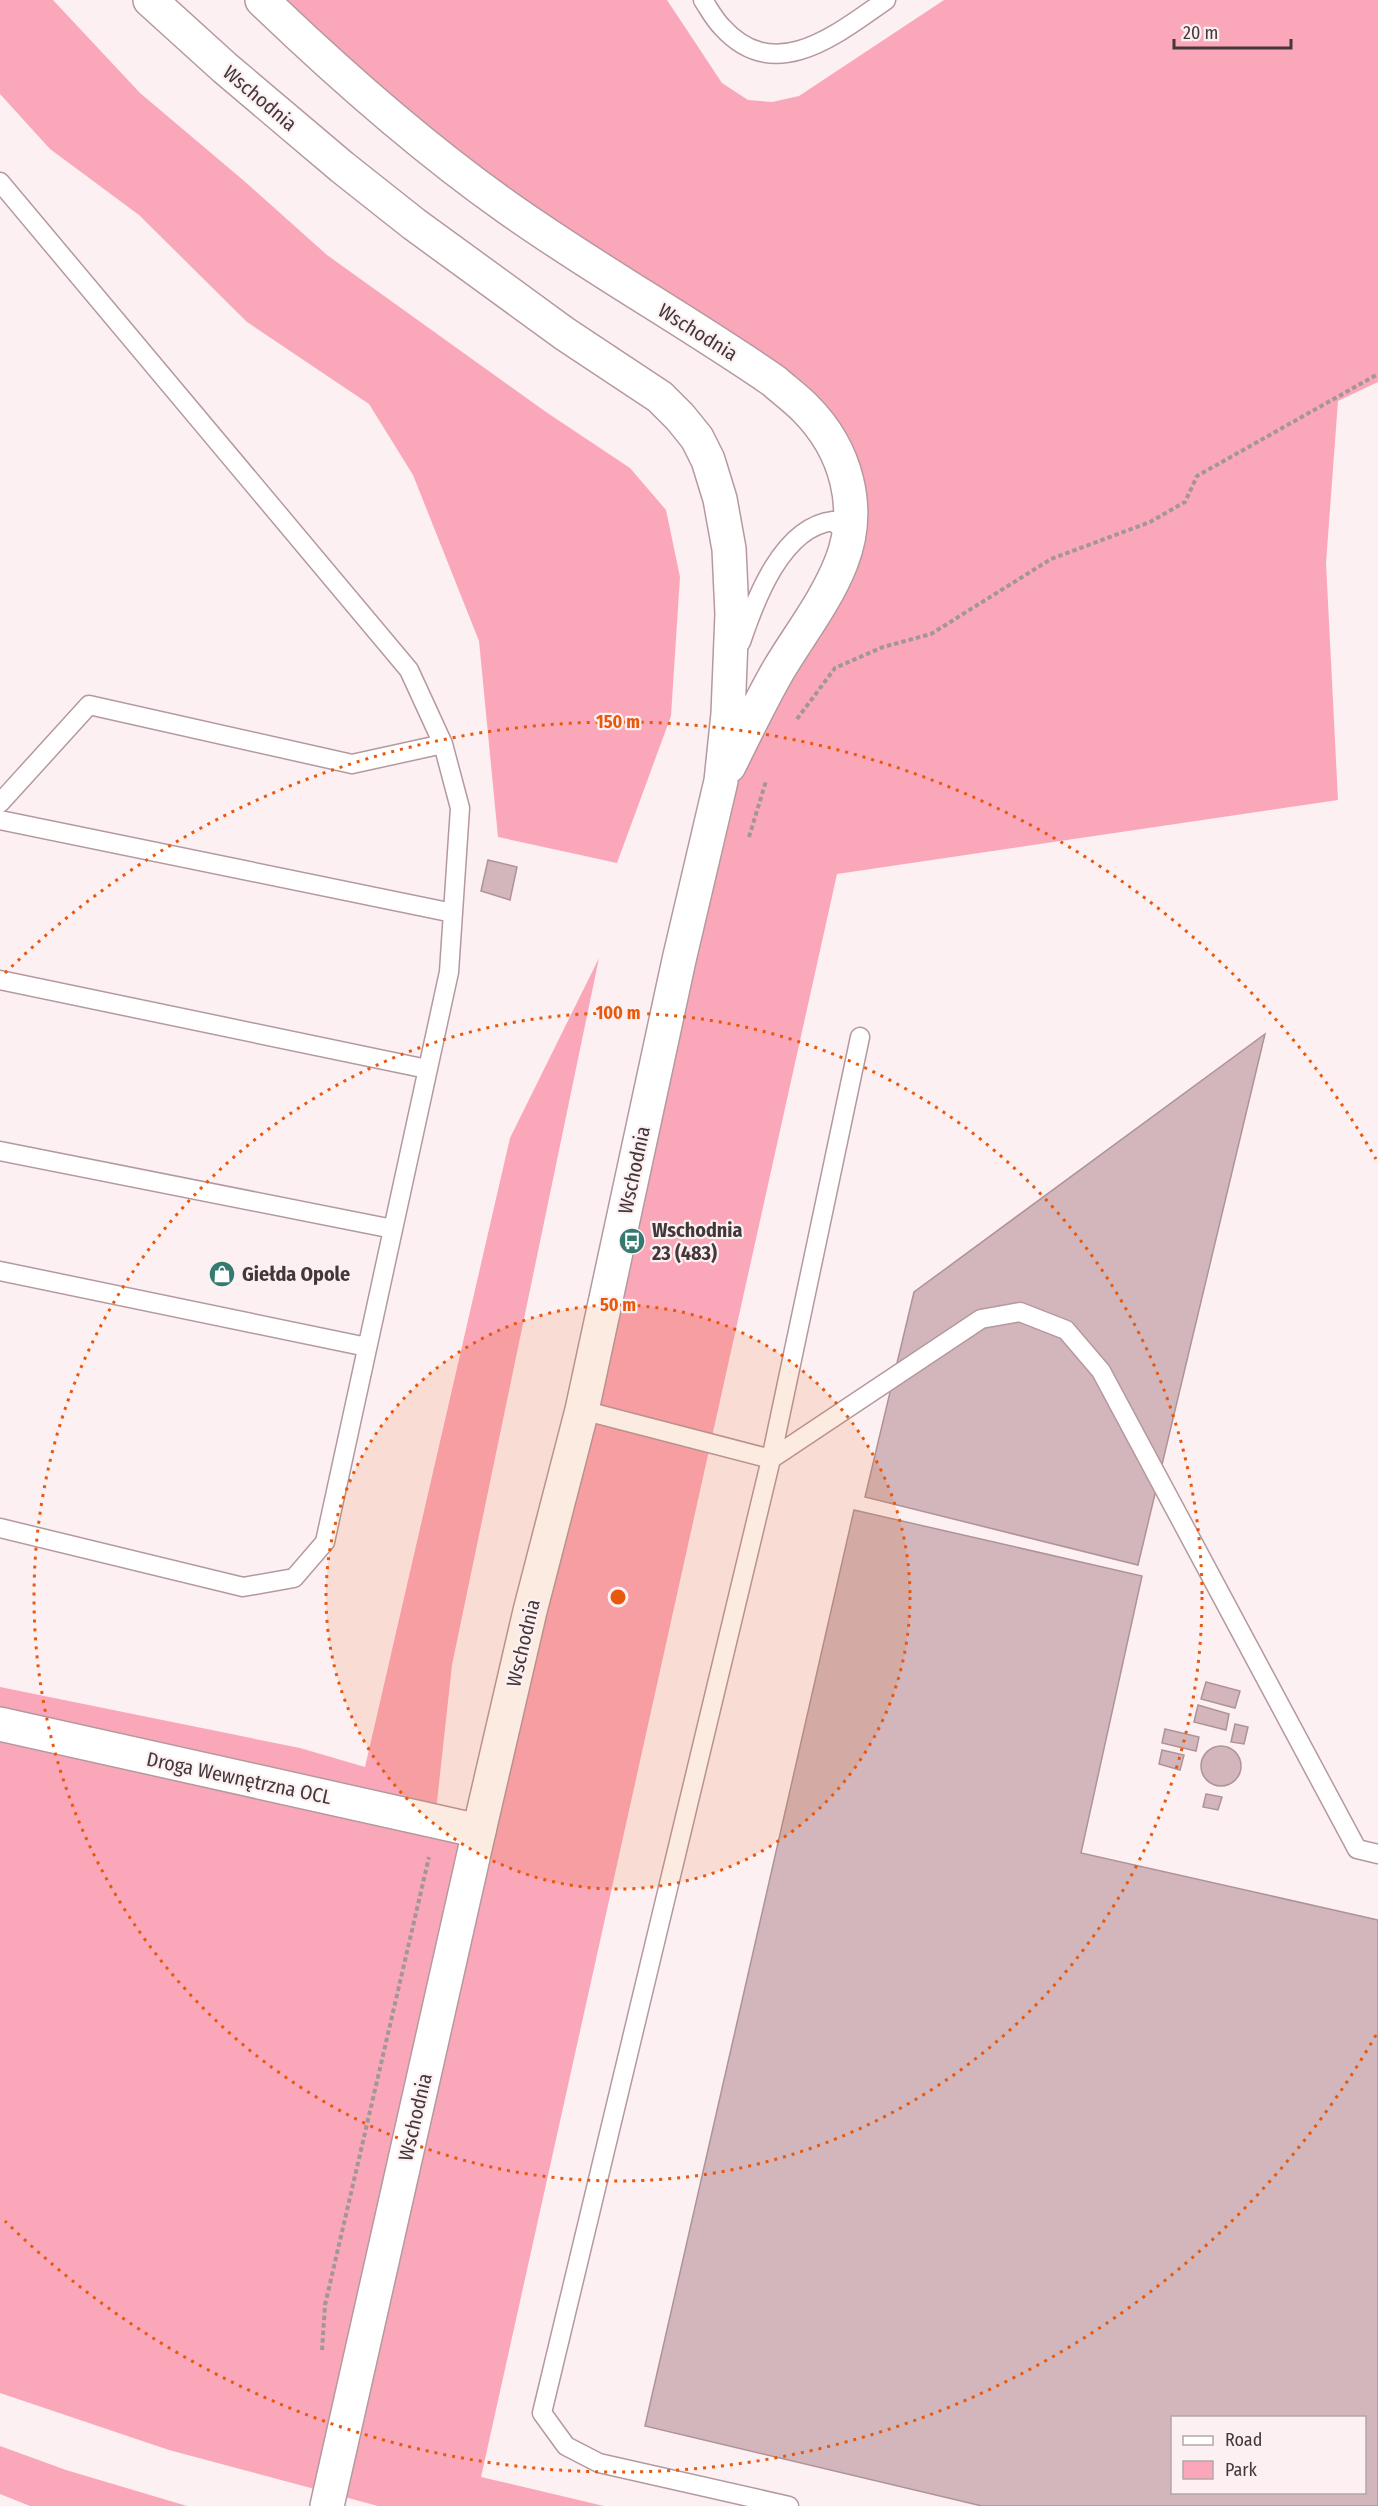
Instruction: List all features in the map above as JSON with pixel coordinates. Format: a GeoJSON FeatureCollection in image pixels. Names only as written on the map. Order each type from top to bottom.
{"type":"FeatureCollection","features":[{"type":"Feature","properties":{"kind":"street","name":"Wschodnia"},"geometry":{"type":"LineString","coordinates":[[150,0],[225,68],[342,167],[414,224],[565,334],[660,398],[680,417],[697,438],[708,460],[725,520],[731,578],[729,677],[721,781],[582,1410],[530,1611],[327,2506]]}},
{"type":"Feature","properties":{"kind":"street","name":"Wschodnia"},"geometry":{"type":"LineString","coordinates":[[262,0],[386,114],[508,208],[774,381],[805,408],[836,451],[846,481],[852,514],[846,550],[821,601],[779,670],[721,781]]}},
{"type":"Feature","properties":{"kind":"street","name":"Droga Wewnętrzna OCL"},"geometry":{"type":"LineString","coordinates":[[0,1724],[479,1831]]}},
{"type":"Feature","properties":{"kind":"lane"},"geometry":{"type":"LineString","coordinates":[[703,0],[721,27],[741,44],[761,52],[784,54],[803,51],[828,40],[886,0]]}},
{"type":"Feature","properties":{"kind":"lane"},"geometry":{"type":"LineString","coordinates":[[0,182],[408,670],[443,744],[460,808],[449,972],[325,1542],[294,1578],[243,1587],[0,1528]]}},
{"type":"Feature","properties":{"kind":"lane"},"geometry":{"type":"LineString","coordinates":[[729,677],[762,586],[777,561],[790,546],[810,529],[833,521],[839,525],[844,534],[846,550]]}},
{"type":"Feature","properties":{"kind":"lane"},"geometry":{"type":"LineString","coordinates":[[0,803],[89,705],[352,764],[443,744]]}},
{"type":"Feature","properties":{"kind":"lane"},"geometry":{"type":"LineString","coordinates":[[0,820],[453,913]]}},
{"type":"Feature","properties":{"kind":"lane"},"geometry":{"type":"LineString","coordinates":[[0,980],[428,1069]]}},
{"type":"Feature","properties":{"kind":"lane"},"geometry":{"type":"LineString","coordinates":[[789,2506],[599,2463],[566,2446],[542,2413],[771,1459],[860,1037]]}},
{"type":"Feature","properties":{"kind":"lane"},"geometry":{"type":"LineString","coordinates":[[0,1151],[393,1229]]}},
{"type":"Feature","properties":{"kind":"lane"},"geometry":{"type":"LineString","coordinates":[[0,1271],[367,1347]]}},
{"type":"Feature","properties":{"kind":"lane"},"geometry":{"type":"LineString","coordinates":[[582,1410],[771,1459],[981,1318],[1020,1312],[1066,1330],[1101,1371],[1357,1849],[1378,1854]]}},
{"type":"Feature","properties":{"kind":"path"},"geometry":{"type":"LineString","coordinates":[[795,721],[835,668],[883,647],[931,634],[1052,559],[1150,522],[1185,502],[1197,476],[1378,374]]}},
{"type":"Feature","properties":{"kind":"path"},"geometry":{"type":"LineString","coordinates":[[748,838],[769,770]]}},
{"type":"Feature","properties":{"kind":"path"},"geometry":{"type":"LineString","coordinates":[[321,2362],[325,2305],[426,1872],[435,1821]]}},
{"type":"Feature","properties":{"kind":"green space"},"geometry":{"type":"Polygon","coordinates":[[[0,0],[53,0],[140,93],[327,255],[546,412],[630,468],[666,510],[680,577],[671,716],[617,863],[498,837],[479,641],[413,475],[369,404],[247,322],[139,215],[50,149],[0,94],[0,0]]]}},
{"type":"Feature","properties":{"kind":"green space"},"geometry":{"type":"Polygon","coordinates":[[[262,0],[667,0],[722,83],[748,100],[772,102],[799,96],[944,0],[1378,0],[1378,382],[1338,401],[1326,563],[1338,800],[837,874],[481,2477],[604,2506],[378,2506],[169,2450],[0,2393],[0,1687],[300,1748],[365,1767],[510,1138],[599,958],[452,1665],[435,1820],[479,1830],[721,781],[849,539],[823,430],[624,285],[262,0]]]}},
{"type":"Feature","properties":{"kind":"green space"},"geometry":{"type":"Polygon","coordinates":[[[0,2446],[66,2470],[187,2506],[30,2506],[0,2494],[0,2446]]]}},
{"type":"Feature","properties":{"kind":"building"},"geometry":{"type":"Polygon","coordinates":[[[488,860],[517,867],[510,900],[481,891],[488,860]]]}},
{"type":"Feature","properties":{"kind":"building"},"geometry":{"type":"Polygon","coordinates":[[[1265,1034],[1138,1565],[865,1497],[914,1292],[1265,1034]]]}},
{"type":"Feature","properties":{"kind":"building"},"geometry":{"type":"Polygon","coordinates":[[[854,1510],[1142,1576],[1081,1853],[1378,1920],[1378,2506],[982,2506],[645,2426],[854,1510]]]}},
{"type":"Feature","properties":{"kind":"building"},"geometry":{"type":"Polygon","coordinates":[[[1206,1682],[1240,1691],[1235,1708],[1201,1699],[1206,1682]]]}},
{"type":"Feature","properties":{"kind":"building"},"geometry":{"type":"Polygon","coordinates":[[[1198,1705],[1229,1714],[1226,1730],[1194,1722],[1198,1705]]]}},
{"type":"Feature","properties":{"kind":"building"},"geometry":{"type":"Polygon","coordinates":[[[1235,1724],[1248,1727],[1244,1744],[1231,1742],[1235,1724]]]}},
{"type":"Feature","properties":{"kind":"building"},"geometry":{"type":"Polygon","coordinates":[[[1165,1729],[1199,1737],[1196,1751],[1162,1743],[1165,1729]]]}},
{"type":"Feature","properties":{"kind":"building"},"geometry":{"type":"Polygon","coordinates":[[[1221,1746],[1229,1747],[1235,1752],[1240,1758],[1240,1774],[1235,1780],[1229,1785],[1221,1786],[1213,1785],[1207,1780],[1202,1774],[1201,1766],[1202,1758],[1207,1752],[1213,1747],[1221,1746]]]}},
{"type":"Feature","properties":{"kind":"building"},"geometry":{"type":"Polygon","coordinates":[[[1162,1750],[1184,1755],[1180,1770],[1159,1764],[1162,1750]]]}},
{"type":"Feature","properties":{"kind":"building"},"geometry":{"type":"Polygon","coordinates":[[[1206,1794],[1222,1797],[1218,1810],[1203,1807],[1206,1794]]]}},
{"type":"Feature","properties":{"kind":"place","name":"Wschodnia 23 (483)"},"geometry":{"type":"Point","coordinates":[632,1241]}},
{"type":"Feature","properties":{"kind":"place","name":"Giełda Opole"},"geometry":{"type":"Point","coordinates":[222,1274]}}]}
